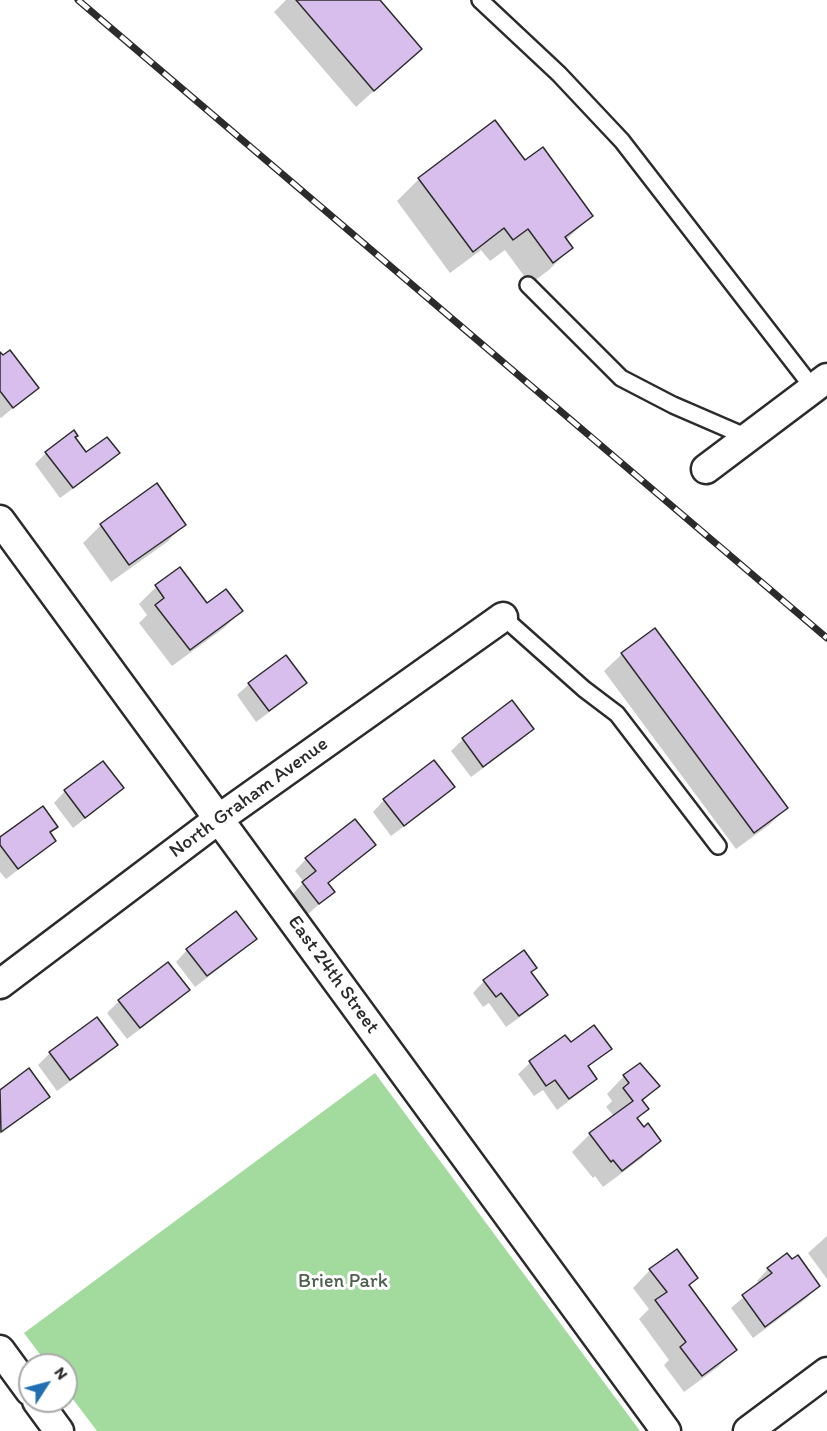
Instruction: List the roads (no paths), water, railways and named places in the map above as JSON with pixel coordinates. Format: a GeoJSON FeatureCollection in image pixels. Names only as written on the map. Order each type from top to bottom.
{"type":"FeatureCollection","features":[{"type":"Feature","properties":{"kind":"street"},"geometry":{"type":"LineString","coordinates":[[706,469],[822,384]]}},
{"type":"Feature","properties":{"kind":"street","name":"East 24th Street"},"geometry":{"type":"LineString","coordinates":[[0,519],[666,1431]]}},
{"type":"Feature","properties":{"kind":"street","name":"North Graham Avenue"},"geometry":{"type":"LineString","coordinates":[[0,984],[220,818],[502,617]]}},
{"type":"Feature","properties":{"kind":"street"},"geometry":{"type":"LineString","coordinates":[[0,1350],[18,1375]]}},
{"type":"Feature","properties":{"kind":"street"},"geometry":{"type":"LineString","coordinates":[[748,1431],[827,1372]]}},
{"type":"Feature","properties":{"kind":"street"},"geometry":{"type":"LineString","coordinates":[[46,1413],[59,1431]]}},
{"type":"Feature","properties":{"kind":"lane"},"geometry":{"type":"LineString","coordinates":[[480,0],[559,74],[622,141],[822,384]]}},
{"type":"Feature","properties":{"kind":"lane"},"geometry":{"type":"LineString","coordinates":[[528,285],[621,378],[673,405],[747,437]]}},
{"type":"Feature","properties":{"kind":"lane"},"geometry":{"type":"LineString","coordinates":[[502,617],[584,689],[617,714],[718,846]]}},
{"type":"Feature","properties":{"kind":"railway"},"geometry":{"type":"LineString","coordinates":[[78,0],[827,638]]}},
{"type":"Feature","properties":{"kind":"park label","name":"Brien Park"},"geometry":{"type":"Point","coordinates":[343,1282]}}]}
